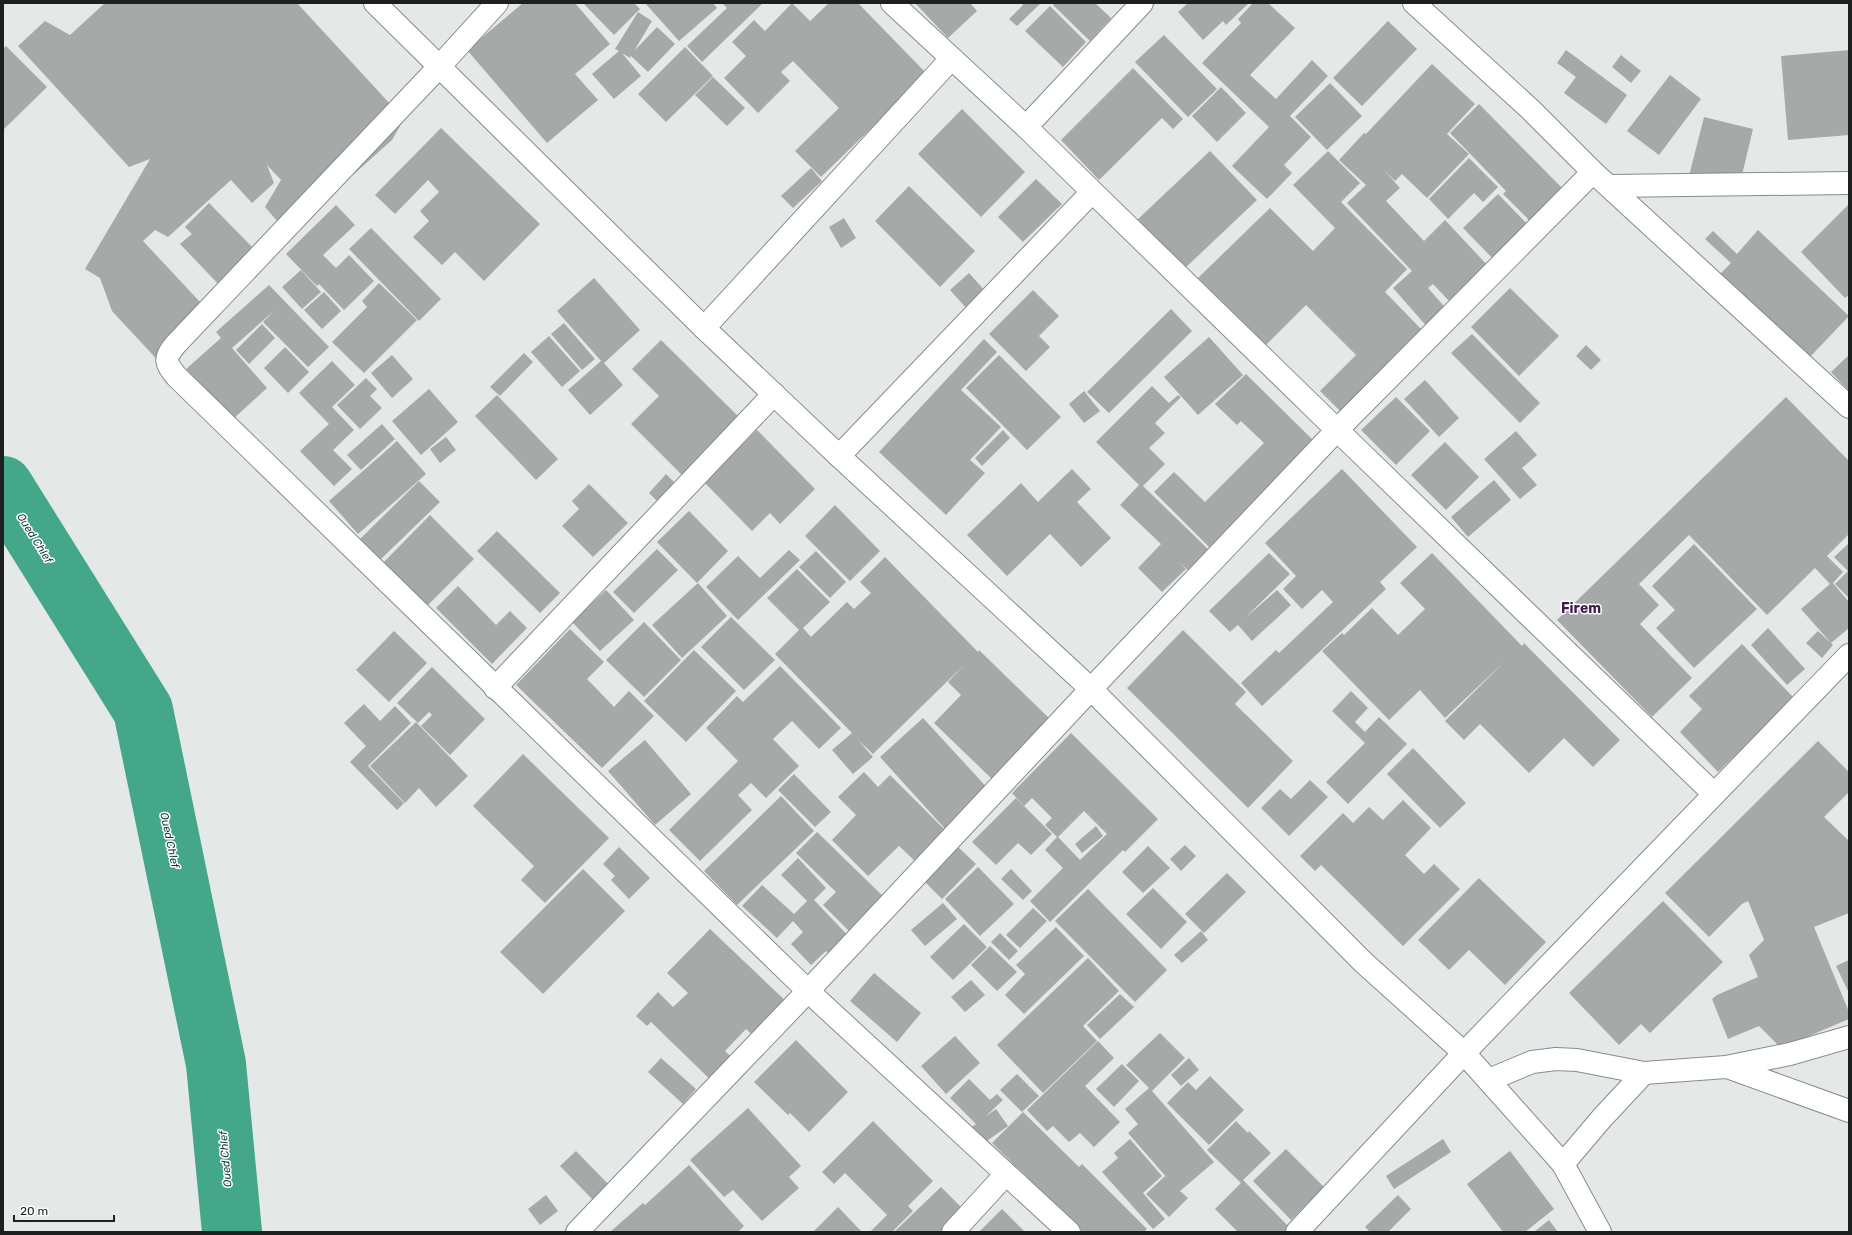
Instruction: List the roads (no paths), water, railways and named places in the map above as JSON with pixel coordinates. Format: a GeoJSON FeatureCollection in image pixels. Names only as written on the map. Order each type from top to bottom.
{"type":"FeatureCollection","features":[{"type":"Feature","properties":{"kind":"street"},"geometry":{"type":"LineString","coordinates":[[375,3],[438,68],[704,328],[839,456],[1091,688],[1363,962],[1464,1053],[1563,1164],[1600,1232]]}},
{"type":"Feature","properties":{"kind":"street"},"geometry":{"type":"LineString","coordinates":[[497,3],[438,68],[176,345],[168,355],[167,361],[176,376],[808,991],[1069,1232]]}},
{"type":"Feature","properties":{"kind":"street"},"geometry":{"type":"LineString","coordinates":[[892,3],[1026,127],[1714,794]]}},
{"type":"Feature","properties":{"kind":"street"},"geometry":{"type":"LineString","coordinates":[[1026,127],[1142,3]]}},
{"type":"Feature","properties":{"kind":"street"},"geometry":{"type":"LineString","coordinates":[[1414,3],[1531,110],[1593,172],[1849,407]]}},
{"type":"Feature","properties":{"kind":"street"},"geometry":{"type":"LineString","coordinates":[[704,328],[951,59]]}},
{"type":"Feature","properties":{"kind":"street"},"geometry":{"type":"LineString","coordinates":[[577,1232],[808,991],[1091,688],[1337,430],[1593,172]]}},
{"type":"Feature","properties":{"kind":"street"},"geometry":{"type":"LineString","coordinates":[[1610,186],[1849,183]]}},
{"type":"Feature","properties":{"kind":"street"},"geometry":{"type":"LineString","coordinates":[[839,456],[1092,192]]}},
{"type":"Feature","properties":{"kind":"street"},"geometry":{"type":"LineString","coordinates":[[495,688],[774,394]]}},
{"type":"Feature","properties":{"kind":"street"},"geometry":{"type":"LineString","coordinates":[[1297,1232],[1464,1053],[1849,655]]}},
{"type":"Feature","properties":{"kind":"street"},"geometry":{"type":"LineString","coordinates":[[1489,1080],[1532,1062],[1556,1059],[1576,1060],[1644,1073],[1726,1067],[1790,1054],[1849,1037]]}},
{"type":"Feature","properties":{"kind":"street"},"geometry":{"type":"LineString","coordinates":[[1726,1067],[1849,1111]]}},
{"type":"Feature","properties":{"kind":"street"},"geometry":{"type":"LineString","coordinates":[[1563,1164],[1602,1118],[1644,1073]]}},
{"type":"Feature","properties":{"kind":"street"},"geometry":{"type":"LineString","coordinates":[[953,1232],[1006,1174]]}},
{"type":"Feature","properties":{"kind":"waterway","name":"Oued Chlef"},"geometry":{"type":"LineString","coordinates":[[3,486],[143,710],[216,1064],[232,1232]]}},
{"type":"Feature","properties":{"kind":"district","name":"Firem"},"geometry":{"type":"Point","coordinates":[1581,608]}}]}
